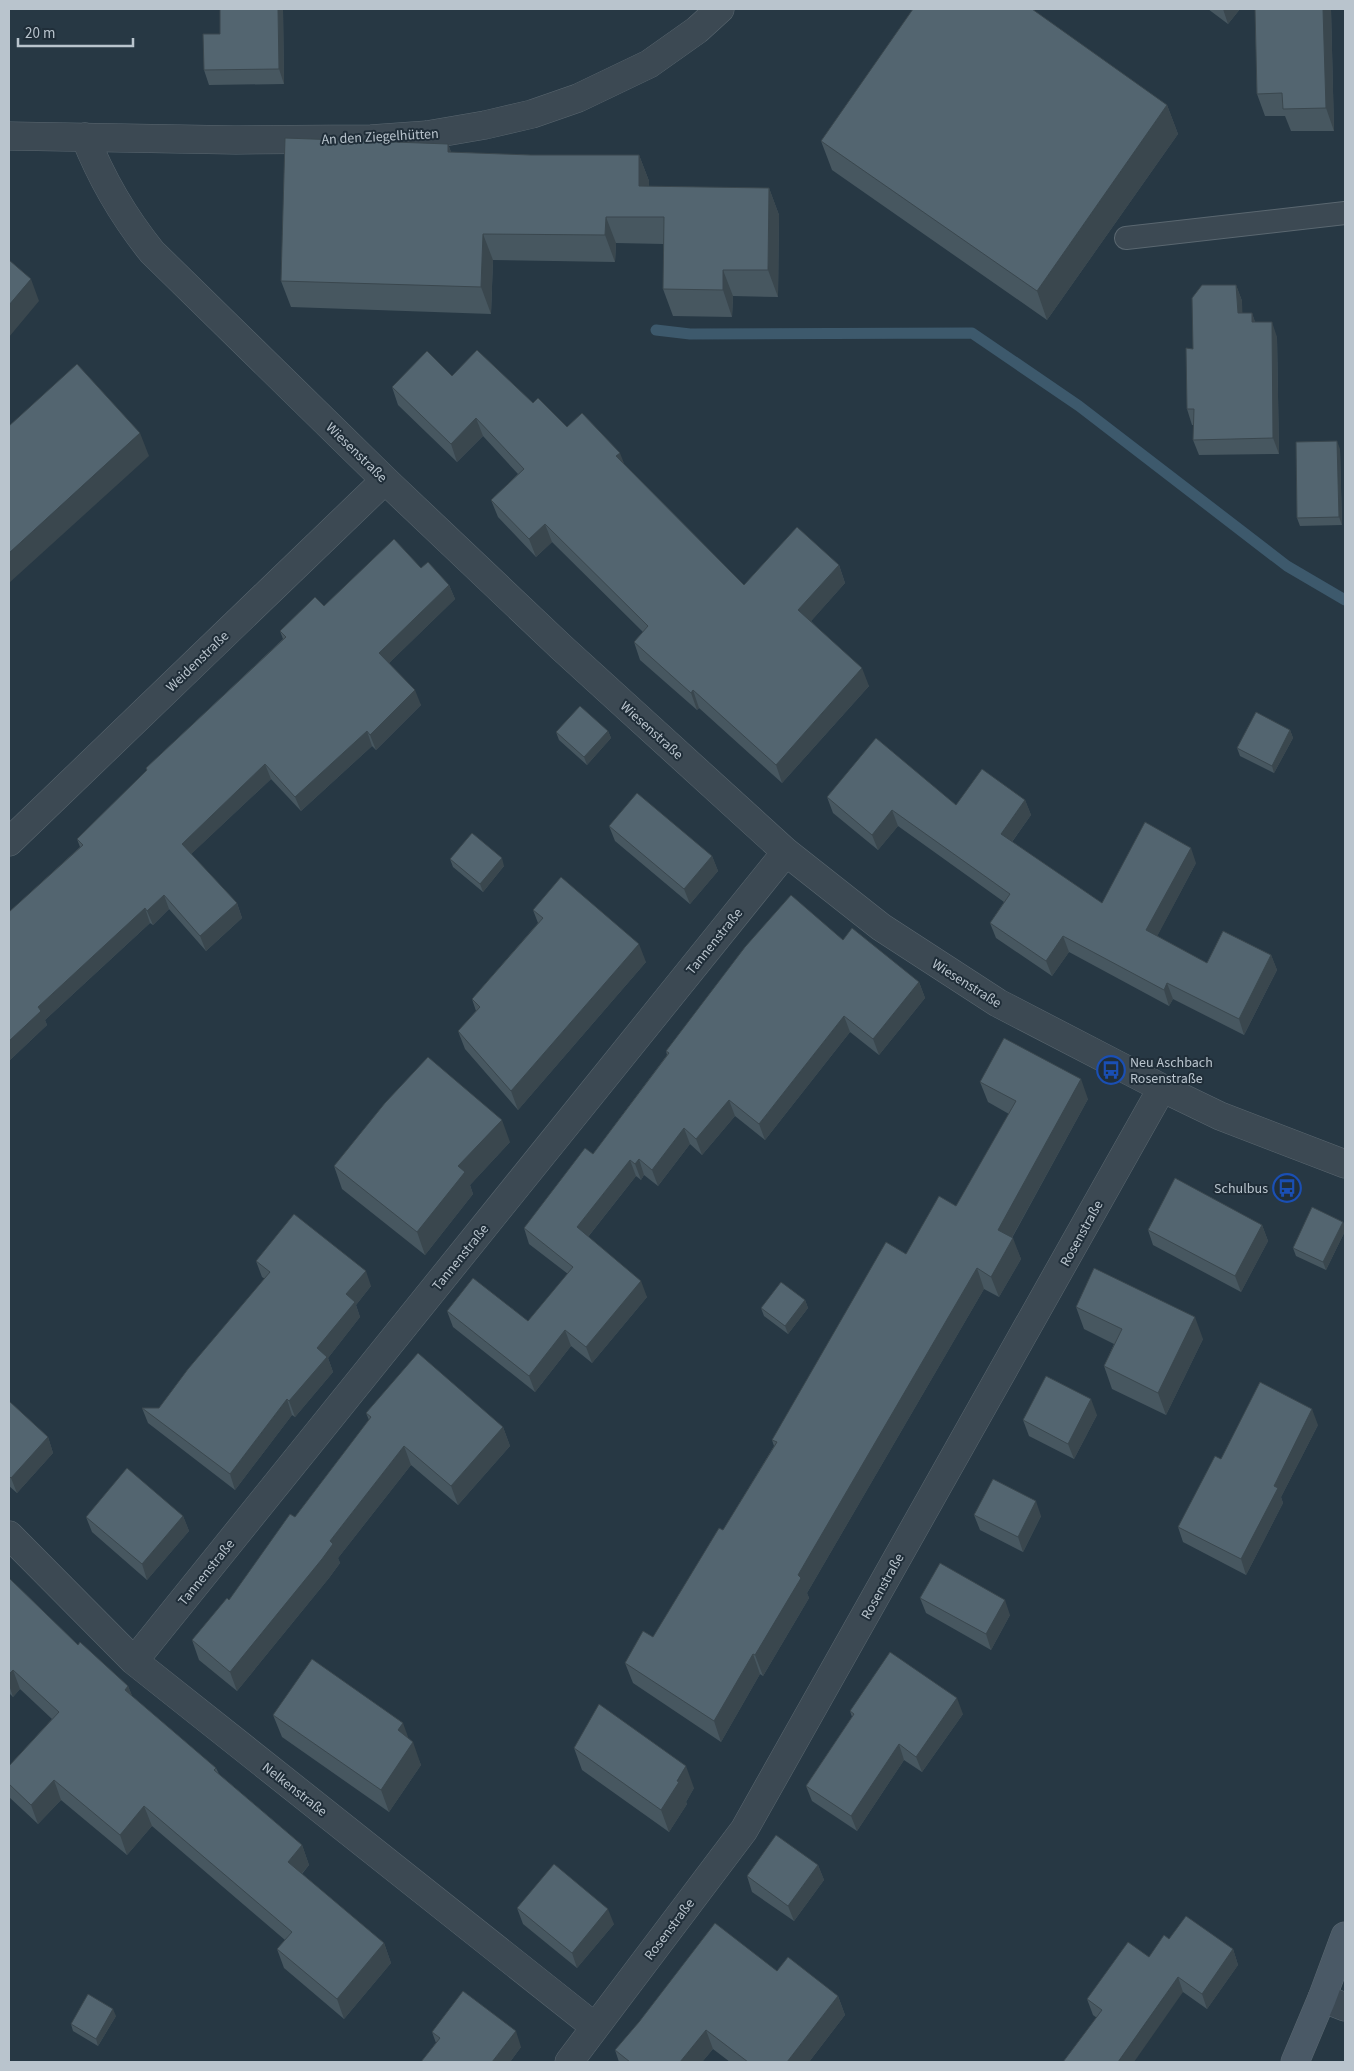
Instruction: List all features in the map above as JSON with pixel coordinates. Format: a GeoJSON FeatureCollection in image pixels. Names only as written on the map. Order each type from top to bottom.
{"type":"FeatureCollection","features":[{"type":"Feature","properties":{"kind":"street","name":"An den Ziegelhütten"},"geometry":{"type":"LineString","coordinates":[[9,136],[236,140],[371,139],[427,135],[485,125],[532,114],[578,98],[649,64],[697,30],[720,9]]}},
{"type":"Feature","properties":{"kind":"street","name":"Wiesenstraße"},"geometry":{"type":"LineString","coordinates":[[85,137],[111,195],[132,227],[152,252],[385,480],[561,647],[786,852],[881,927],[998,1003],[1220,1116],[1345,1164]]}},
{"type":"Feature","properties":{"kind":"street","name":"Weidenstraße"},"geometry":{"type":"LineString","coordinates":[[9,842],[385,480]]}},
{"type":"Feature","properties":{"kind":"street","name":"Tannenstraße"},"geometry":{"type":"LineString","coordinates":[[134,1662],[786,852]]}},
{"type":"Feature","properties":{"kind":"street","name":"Rosenstraße"},"geometry":{"type":"LineString","coordinates":[[569,2062],[744,1830],[1162,1088]]}},
{"type":"Feature","properties":{"kind":"street","name":"Nelkenstraße"},"geometry":{"type":"LineString","coordinates":[[9,1535],[134,1662],[595,2027]]}},
{"type":"Feature","properties":{"kind":"street"},"geometry":{"type":"LineString","coordinates":[[1295,2062],[1334,2003],[1345,1936]]}},
{"type":"Feature","properties":{"kind":"lane"},"geometry":{"type":"LineString","coordinates":[[1126,238],[1345,213]]}},
{"type":"Feature","properties":{"kind":"building"},"geometry":{"type":"Polygon","coordinates":[[[220,9],[278,9],[279,69],[204,70],[203,34],[220,34],[220,9]]]}},
{"type":"Feature","properties":{"kind":"building"},"geometry":{"type":"Polygon","coordinates":[[[913,9],[1032,9],[1167,105],[1037,291],[821,141],[913,9]]]}},
{"type":"Feature","properties":{"kind":"building"},"geometry":{"type":"Polygon","coordinates":[[[1255,9],[1323,9],[1326,108],[1283,109],[1282,93],[1257,94],[1255,9]]]}},
{"type":"Feature","properties":{"kind":"building"},"geometry":{"type":"Polygon","coordinates":[[[285,138],[448,144],[448,152],[531,155],[639,155],[639,186],[769,188],[768,270],[723,270],[723,290],[663,289],[664,217],[606,217],[605,235],[483,234],[481,287],[281,281],[285,138]]]}},
{"type":"Feature","properties":{"kind":"building"},"geometry":{"type":"Polygon","coordinates":[[[9,260],[31,279],[9,305],[9,260]]]}},
{"type":"Feature","properties":{"kind":"building"},"geometry":{"type":"Polygon","coordinates":[[[1202,285],[1236,285],[1238,313],[1252,313],[1252,322],[1272,322],[1273,438],[1193,440],[1194,409],[1187,409],[1186,348],[1193,349],[1192,298],[1202,285]]]}},
{"type":"Feature","properties":{"kind":"building"},"geometry":{"type":"Polygon","coordinates":[[[477,350],[533,403],[538,398],[567,427],[582,413],[620,453],[616,456],[744,585],[797,527],[839,565],[798,610],[862,668],[776,765],[693,690],[691,693],[634,642],[648,626],[545,524],[529,539],[491,500],[524,469],[476,418],[451,444],[392,387],[427,351],[452,376],[477,350]]]}},
{"type":"Feature","properties":{"kind":"building"},"geometry":{"type":"Polygon","coordinates":[[[77,364],[140,433],[9,553],[9,426],[77,364]]]}},
{"type":"Feature","properties":{"kind":"building"},"geometry":{"type":"Polygon","coordinates":[[[1337,441],[1339,517],[1297,518],[1296,442],[1337,441]]]}},
{"type":"Feature","properties":{"kind":"building"},"geometry":{"type":"Polygon","coordinates":[[[394,539],[421,568],[428,562],[449,585],[379,653],[415,690],[370,735],[367,731],[295,797],[265,764],[182,844],[237,903],[200,936],[164,895],[147,911],[145,908],[38,1007],[41,1011],[9,1041],[9,912],[83,845],[77,839],[147,770],[146,768],[286,637],[280,631],[315,597],[324,606],[394,539]]]}},
{"type":"Feature","properties":{"kind":"building"},"geometry":{"type":"Polygon","coordinates":[[[580,706],[608,731],[584,757],[556,732],[580,706]]]}},
{"type":"Feature","properties":{"kind":"building"},"geometry":{"type":"Polygon","coordinates":[[[1256,712],[1290,730],[1272,766],[1237,748],[1256,712]]]}},
{"type":"Feature","properties":{"kind":"building"},"geometry":{"type":"Polygon","coordinates":[[[876,738],[956,805],[982,769],[1025,800],[1001,834],[1102,903],[1145,822],[1191,848],[1146,930],[1207,963],[1223,931],[1271,955],[1239,1019],[1167,983],[1164,990],[1063,936],[1046,961],[990,923],[1010,894],[892,810],[872,835],[827,797],[876,738]]]}},
{"type":"Feature","properties":{"kind":"building"},"geometry":{"type":"Polygon","coordinates":[[[637,793],[712,856],[684,889],[609,826],[637,793]]]}},
{"type":"Feature","properties":{"kind":"building"},"geometry":{"type":"Polygon","coordinates":[[[472,833],[502,858],[480,884],[450,859],[472,833]]]}},
{"type":"Feature","properties":{"kind":"building"},"geometry":{"type":"Polygon","coordinates":[[[561,877],[639,944],[511,1091],[458,1031],[480,1007],[472,999],[543,918],[533,910],[561,877]]]}},
{"type":"Feature","properties":{"kind":"building"},"geometry":{"type":"Polygon","coordinates":[[[791,895],[843,940],[852,928],[919,982],[873,1039],[844,1016],[759,1124],[729,1100],[696,1139],[684,1128],[652,1170],[639,1159],[635,1164],[630,1160],[577,1227],[641,1281],[586,1347],[565,1330],[529,1376],[447,1311],[473,1278],[528,1321],[573,1267],[524,1228],[585,1148],[593,1154],[669,1053],[666,1051],[745,947],[791,895]]]}},
{"type":"Feature","properties":{"kind":"building"},"geometry":{"type":"Polygon","coordinates":[[[1004,1038],[1081,1079],[998,1230],[1013,1238],[991,1277],[977,1268],[798,1575],[801,1578],[755,1655],[753,1654],[714,1721],[625,1663],[643,1631],[653,1637],[719,1528],[723,1530],[777,1442],[772,1440],[886,1242],[906,1254],[939,1196],[956,1206],[1016,1101],[980,1082],[1004,1038]]]}},
{"type":"Feature","properties":{"kind":"building"},"geometry":{"type":"Polygon","coordinates":[[[428,1057],[502,1120],[458,1166],[465,1172],[417,1232],[334,1166],[385,1103],[428,1057]]]}},
{"type":"Feature","properties":{"kind":"building"},"geometry":{"type":"Polygon","coordinates":[[[1175,1178],[1262,1225],[1235,1276],[1148,1230],[1175,1178]]]}},
{"type":"Feature","properties":{"kind":"building"},"geometry":{"type":"Polygon","coordinates":[[[1312,1207],[1343,1222],[1323,1262],[1293,1248],[1312,1207]]]}},
{"type":"Feature","properties":{"kind":"building"},"geometry":{"type":"Polygon","coordinates":[[[294,1214],[366,1271],[346,1294],[355,1302],[317,1348],[327,1357],[289,1401],[287,1399],[230,1474],[142,1408],[159,1408],[188,1369],[270,1272],[256,1261],[294,1214]]]}},
{"type":"Feature","properties":{"kind":"building"},"geometry":{"type":"Polygon","coordinates":[[[1094,1268],[1195,1317],[1158,1393],[1104,1366],[1122,1329],[1076,1307],[1094,1268]]]}},
{"type":"Feature","properties":{"kind":"building"},"geometry":{"type":"Polygon","coordinates":[[[781,1282],[805,1300],[785,1326],[761,1308],[781,1282]]]}},
{"type":"Feature","properties":{"kind":"building"},"geometry":{"type":"Polygon","coordinates":[[[418,1353],[503,1427],[451,1486],[404,1446],[330,1541],[333,1544],[322,1559],[230,1672],[192,1640],[227,1598],[229,1600],[290,1514],[295,1517],[371,1417],[366,1413],[418,1353]]]}},
{"type":"Feature","properties":{"kind":"building"},"geometry":{"type":"Polygon","coordinates":[[[1046,1376],[1091,1399],[1068,1444],[1023,1420],[1046,1376]]]}},
{"type":"Feature","properties":{"kind":"building"},"geometry":{"type":"Polygon","coordinates":[[[1260,1382],[1312,1409],[1274,1486],[1278,1488],[1241,1559],[1178,1527],[1215,1456],[1221,1459],[1260,1382]]]}},
{"type":"Feature","properties":{"kind":"building"},"geometry":{"type":"Polygon","coordinates":[[[9,1401],[48,1437],[11,1478],[9,1476],[9,1401]]]}},
{"type":"Feature","properties":{"kind":"building"},"geometry":{"type":"Polygon","coordinates":[[[127,1468],[183,1516],[142,1564],[86,1517],[127,1468]]]}},
{"type":"Feature","properties":{"kind":"building"},"geometry":{"type":"Polygon","coordinates":[[[993,1479],[1036,1501],[1018,1537],[974,1515],[993,1479]]]}},
{"type":"Feature","properties":{"kind":"building"},"geometry":{"type":"Polygon","coordinates":[[[940,1563],[1005,1600],[986,1634],[920,1598],[940,1563]]]}},
{"type":"Feature","properties":{"kind":"building"},"geometry":{"type":"Polygon","coordinates":[[[9,1578],[78,1645],[80,1642],[128,1686],[125,1690],[216,1768],[214,1770],[302,1845],[288,1862],[384,1943],[337,1999],[277,1949],[292,1932],[144,1806],[120,1835],[54,1780],[31,1805],[9,1784],[9,1766],[59,1712],[13,1670],[9,1674],[9,1578]]]}},
{"type":"Feature","properties":{"kind":"building"},"geometry":{"type":"Polygon","coordinates":[[[890,1652],[957,1698],[916,1757],[899,1744],[851,1816],[806,1786],[854,1714],[850,1711],[890,1652]]]}},
{"type":"Feature","properties":{"kind":"building"},"geometry":{"type":"Polygon","coordinates":[[[312,1659],[403,1723],[398,1730],[413,1742],[381,1790],[273,1715],[312,1659]]]}},
{"type":"Feature","properties":{"kind":"building"},"geometry":{"type":"Polygon","coordinates":[[[599,1704],[686,1766],[677,1781],[679,1782],[661,1810],[574,1748],[599,1704]]]}},
{"type":"Feature","properties":{"kind":"building"},"geometry":{"type":"Polygon","coordinates":[[[776,1835],[818,1865],[788,1906],[747,1876],[776,1835]]]}},
{"type":"Feature","properties":{"kind":"building"},"geometry":{"type":"Polygon","coordinates":[[[554,1864],[608,1909],[572,1953],[517,1908],[554,1864]]]}},
{"type":"Feature","properties":{"kind":"building"},"geometry":{"type":"Polygon","coordinates":[[[1186,1916],[1233,1949],[1202,1994],[1178,1977],[1118,2062],[1063,2062],[1102,2010],[1087,1999],[1128,1942],[1149,1957],[1164,1935],[1169,1939],[1186,1916]]]}},
{"type":"Feature","properties":{"kind":"building"},"geometry":{"type":"Polygon","coordinates":[[[715,1923],[777,1971],[788,1957],[838,1996],[787,2062],[748,2062],[706,2030],[680,2062],[630,2062],[615,2050],[639,2022],[715,1923]]]}},
{"type":"Feature","properties":{"kind":"building"},"geometry":{"type":"Polygon","coordinates":[[[463,1991],[516,2031],[492,2062],[421,2062],[440,2038],[432,2032],[463,1991]]]}},
{"type":"Feature","properties":{"kind":"building"},"geometry":{"type":"Polygon","coordinates":[[[88,1994],[113,2009],[96,2039],[71,2024],[88,1994]]]}},
{"type":"Feature","properties":{"kind":"waterway"},"geometry":{"type":"LineString","coordinates":[[656,330],[690,334],[972,333],[1079,406],[1287,566],[1345,600]]}},
{"type":"Feature","properties":{"kind":"place","name":"Neu Aschbach Rosenstraße"},"geometry":{"type":"Point","coordinates":[1111,1070]}},
{"type":"Feature","properties":{"kind":"place","name":"Schulbus"},"geometry":{"type":"Point","coordinates":[1287,1188]}}]}
